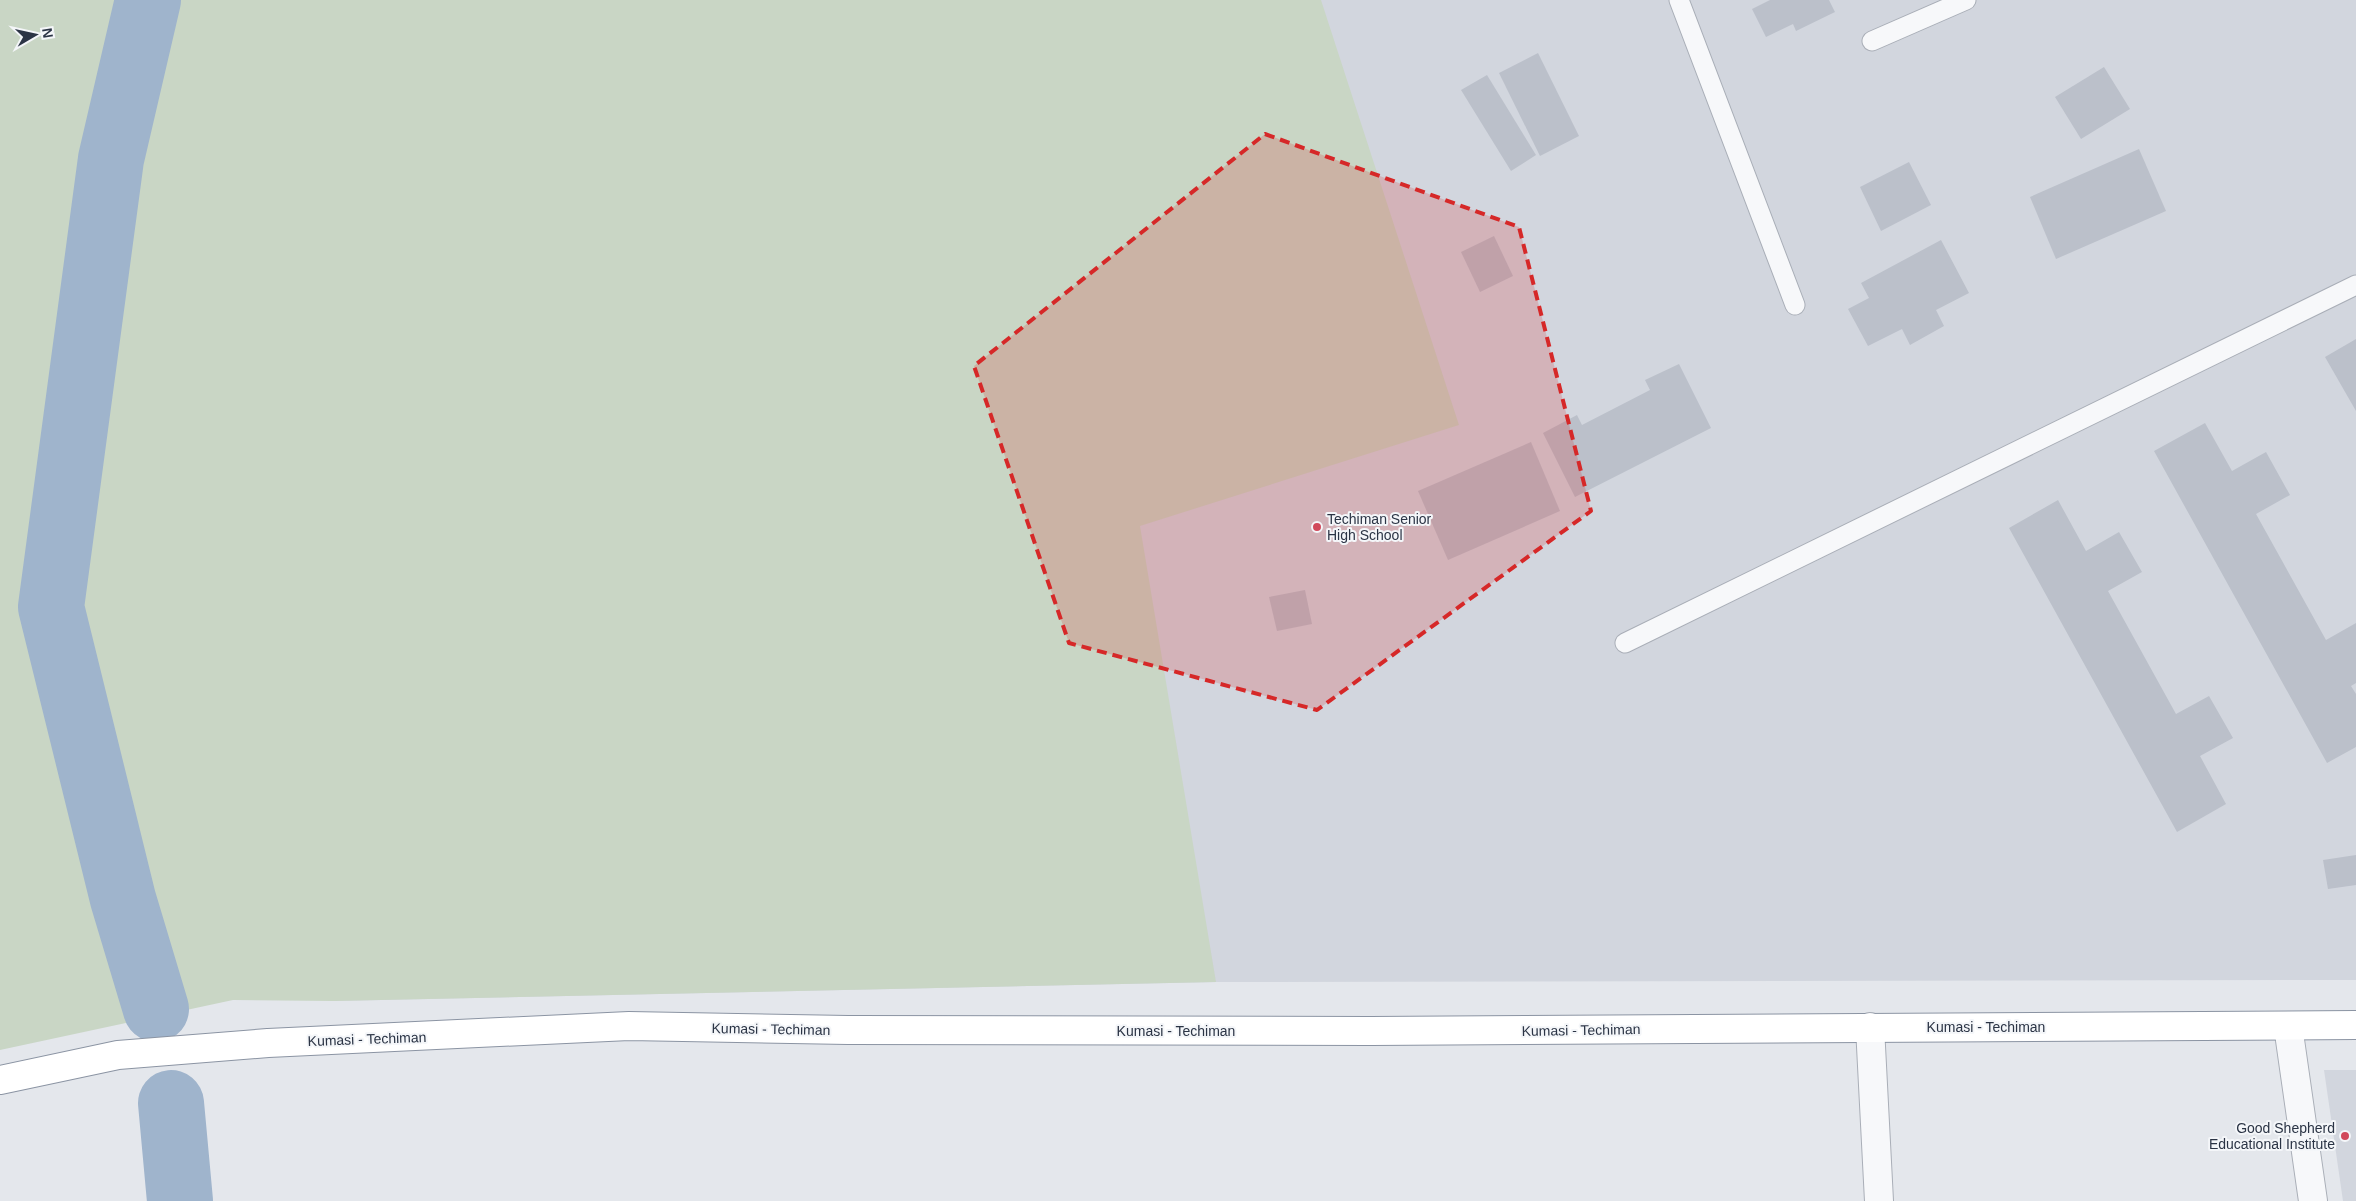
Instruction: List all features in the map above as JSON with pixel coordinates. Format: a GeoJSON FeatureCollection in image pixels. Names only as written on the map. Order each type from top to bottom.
{"type":"FeatureCollection","features":[{"type":"Feature","properties":{"kind":"highway","name":"Kumasi - Techiman"},"geometry":{"type":"LineString","coordinates":[[0,1080],[118,1055],[268,1043],[629,1026],[848,1030],[1342,1031],[2356,1025]]}},
{"type":"Feature","properties":{"kind":"street"},"geometry":{"type":"LineString","coordinates":[[2288,1026],[2313,1201]]}},
{"type":"Feature","properties":{"kind":"street"},"geometry":{"type":"LineString","coordinates":[[1870,1027],[1879,1201]]}},
{"type":"Feature","properties":{"kind":"lane"},"geometry":{"type":"LineString","coordinates":[[1680,0],[1795,304]]}},
{"type":"Feature","properties":{"kind":"lane"},"geometry":{"type":"LineString","coordinates":[[1872,42],[1966,0]]}},
{"type":"Feature","properties":{"kind":"lane"},"geometry":{"type":"LineString","coordinates":[[1625,643],[2356,285]]}},
{"type":"Feature","properties":{"kind":"highlighted area"},"geometry":{"type":"Polygon","coordinates":[[[1265,134],[1519,227],[1591,511],[1317,710],[1069,643],[974,366],[1265,134]]]}},
{"type":"Feature","properties":{"kind":"shaded area","name":"Techiman Senior High School"},"geometry":{"type":"Polygon","coordinates":[[[298,0],[2356,0],[2356,980],[1216,982],[334,1001],[298,0]]]}},
{"type":"Feature","properties":{"kind":"shaded area","name":"Good Shepherd Educational Institute"},"geometry":{"type":"Polygon","coordinates":[[[2324,1070],[2356,1070],[2356,1201],[2343,1201],[2324,1070]]]}},
{"type":"Feature","properties":{"kind":"green space"},"geometry":{"type":"Polygon","coordinates":[[[0,0],[1321,0],[1459,425],[1140,526],[1216,982],[334,1001],[233,1000],[0,1050],[0,0]]]}},
{"type":"Feature","properties":{"kind":"building"},"geometry":{"type":"Polygon","coordinates":[[[1770,0],[1829,0],[1835,12],[1796,31],[1793,24],[1766,37],[1752,9],[1770,0]]]}},
{"type":"Feature","properties":{"kind":"building"},"geometry":{"type":"Polygon","coordinates":[[[1538,53],[1579,136],[1540,156],[1499,73],[1538,53]]]}},
{"type":"Feature","properties":{"kind":"building"},"geometry":{"type":"Polygon","coordinates":[[[2104,67],[2130,109],[2081,139],[2055,97],[2104,67]]]}},
{"type":"Feature","properties":{"kind":"building"},"geometry":{"type":"Polygon","coordinates":[[[1487,75],[1536,155],[1511,171],[1461,90],[1487,75]]]}},
{"type":"Feature","properties":{"kind":"building"},"geometry":{"type":"Polygon","coordinates":[[[2139,149],[2166,211],[2056,259],[2030,197],[2139,149]]]}},
{"type":"Feature","properties":{"kind":"building"},"geometry":{"type":"Polygon","coordinates":[[[1909,162],[1931,205],[1881,231],[1860,187],[1909,162]]]}},
{"type":"Feature","properties":{"kind":"building"},"geometry":{"type":"Polygon","coordinates":[[[1494,236],[1513,276],[1480,292],[1461,252],[1494,236]]]}},
{"type":"Feature","properties":{"kind":"building"},"geometry":{"type":"Polygon","coordinates":[[[1941,240],[1969,293],[1936,310],[1944,326],[1910,345],[1902,329],[1868,346],[1848,309],[1869,298],[1861,283],[1941,240]]]}},
{"type":"Feature","properties":{"kind":"building"},"geometry":{"type":"Polygon","coordinates":[[[2356,339],[2356,411],[2325,357],[2356,339]]]}},
{"type":"Feature","properties":{"kind":"building"},"geometry":{"type":"Polygon","coordinates":[[[1679,364],[1711,428],[1575,497],[1543,433],[1577,415],[1582,425],[1650,390],[1645,380],[1679,364]]]}},
{"type":"Feature","properties":{"kind":"building"},"geometry":{"type":"Polygon","coordinates":[[[2205,423],[2232,471],[2266,452],[2290,495],[2256,514],[2326,640],[2356,623],[2356,683],[2351,686],[2356,694],[2356,747],[2327,763],[2154,451],[2205,423]]]}},
{"type":"Feature","properties":{"kind":"building"},"geometry":{"type":"Polygon","coordinates":[[[1531,442],[1560,511],[1448,560],[1418,491],[1531,442]]]}},
{"type":"Feature","properties":{"kind":"building"},"geometry":{"type":"Polygon","coordinates":[[[2058,500],[2086,551],[2119,532],[2142,572],[2108,591],[2176,714],[2209,696],[2233,738],[2200,756],[2226,804],[2177,832],[2009,528],[2058,500]]]}},
{"type":"Feature","properties":{"kind":"building"},"geometry":{"type":"Polygon","coordinates":[[[1305,590],[1312,624],[1277,631],[1269,597],[1305,590]]]}},
{"type":"Feature","properties":{"kind":"building"},"geometry":{"type":"Polygon","coordinates":[[[2356,855],[2356,885],[2328,889],[2323,860],[2356,855]]]}},
{"type":"Feature","properties":{"kind":"waterway"},"geometry":{"type":"LineString","coordinates":[[148,0],[111,159],[51,607],[123,899],[156,1009]]}},
{"type":"Feature","properties":{"kind":"waterway"},"geometry":{"type":"LineString","coordinates":[[171,1103],[180,1201]]}},
{"type":"Feature","properties":{"kind":"place","name":"Techiman Senior High School"},"geometry":{"type":"Point","coordinates":[1317,527]}},
{"type":"Feature","properties":{"kind":"place","name":"Good Shepherd Educational Institute"},"geometry":{"type":"Point","coordinates":[2345,1136]}}]}
